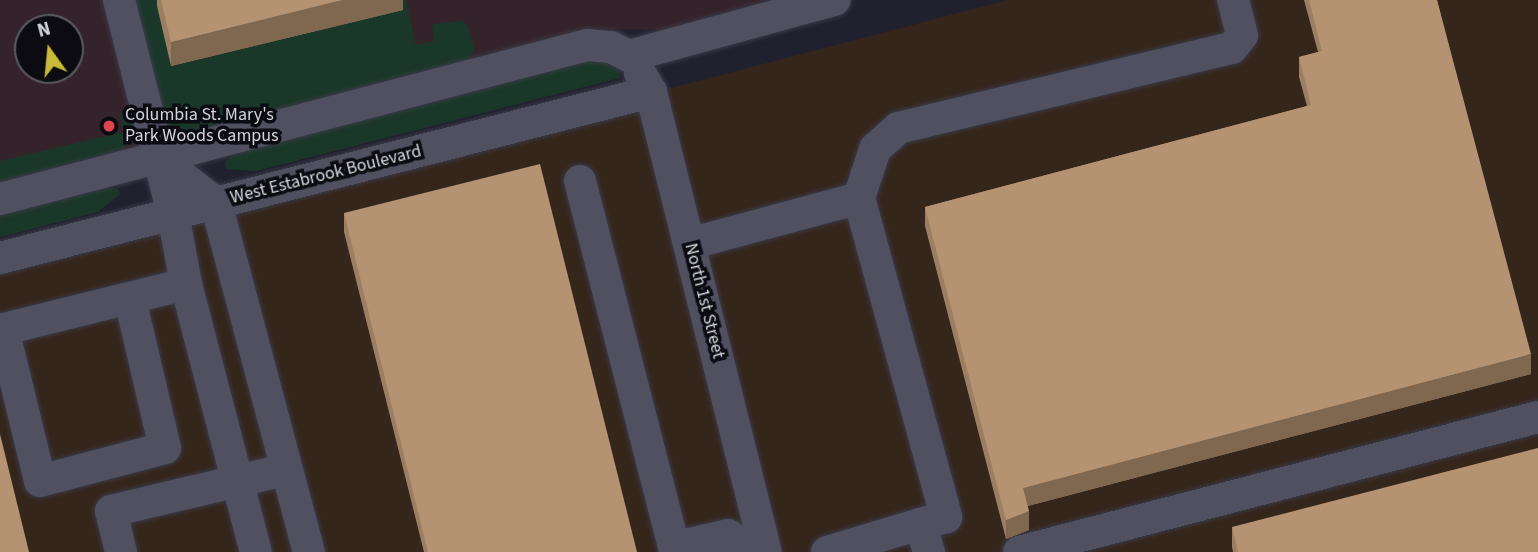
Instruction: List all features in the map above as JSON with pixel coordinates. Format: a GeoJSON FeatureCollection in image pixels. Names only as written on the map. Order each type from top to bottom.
{"type":"FeatureCollection","features":[{"type":"Feature","properties":{"kind":"street"},"geometry":{"type":"LineString","coordinates":[[119,0],[173,214],[186,284],[256,552]]}},
{"type":"Feature","properties":{"kind":"street"},"geometry":{"type":"LineString","coordinates":[[0,199],[587,45],[611,47],[629,56],[834,0]]}},
{"type":"Feature","properties":{"kind":"street"},"geometry":{"type":"LineString","coordinates":[[827,552],[924,538],[946,517],[859,198],[875,149],[898,128],[1232,48],[1242,36],[1233,0]]}},
{"type":"Feature","properties":{"kind":"street","name":"North 1st Street"},"geometry":{"type":"LineString","coordinates":[[629,56],[651,92],[689,244],[750,546]]}},
{"type":"Feature","properties":{"kind":"street","name":"West Estabrook Boulevard"},"geometry":{"type":"LineString","coordinates":[[0,258],[651,92]]}},
{"type":"Feature","properties":{"kind":"street"},"geometry":{"type":"LineString","coordinates":[[159,159],[216,203],[309,552]]}},
{"type":"Feature","properties":{"kind":"street"},"geometry":{"type":"LineString","coordinates":[[580,181],[675,552]]}},
{"type":"Feature","properties":{"kind":"street"},"geometry":{"type":"LineString","coordinates":[[689,244],[859,198]]}},
{"type":"Feature","properties":{"kind":"street"},"geometry":{"type":"LineString","coordinates":[[130,299],[165,448],[40,481],[2,330],[186,284]]}},
{"type":"Feature","properties":{"kind":"street"},"geometry":{"type":"LineString","coordinates":[[1019,552],[1538,417]]}},
{"type":"Feature","properties":{"kind":"street"},"geometry":{"type":"LineString","coordinates":[[121,552],[111,511],[285,470]]}},
{"type":"Feature","properties":{"kind":"street"},"geometry":{"type":"LineString","coordinates":[[683,552],[689,544],[728,535],[750,546]]}},
{"type":"Feature","properties":{"kind":"shaded area","name":"Columbia St. Mary's Park Woods Campus"},"geometry":{"type":"Polygon","coordinates":[[[0,0],[781,0],[662,30],[592,29],[0,182],[0,0]]]}},
{"type":"Feature","properties":{"kind":"shaded area"},"geometry":{"type":"Polygon","coordinates":[[[1008,0],[1538,0],[1538,552],[0,552],[0,263],[1008,0]]]}},
{"type":"Feature","properties":{"kind":"green space"},"geometry":{"type":"Polygon","coordinates":[[[131,0],[168,0],[171,66],[403,10],[401,0],[406,0],[416,45],[434,41],[432,24],[462,21],[468,26],[474,49],[469,61],[186,135],[164,125],[131,0]]]}},
{"type":"Feature","properties":{"kind":"green space"},"geometry":{"type":"Polygon","coordinates":[[[579,59],[599,60],[619,70],[620,78],[256,171],[226,169],[225,162],[242,148],[579,59]]]}},
{"type":"Feature","properties":{"kind":"green space"},"geometry":{"type":"Polygon","coordinates":[[[130,111],[135,126],[134,136],[122,151],[0,184],[0,161],[123,132],[120,113],[130,111]]]}},
{"type":"Feature","properties":{"kind":"green space"},"geometry":{"type":"Polygon","coordinates":[[[90,185],[118,189],[120,194],[98,212],[0,237],[0,209],[90,185]]]}},
{"type":"Feature","properties":{"kind":"building"},"geometry":{"type":"Polygon","coordinates":[[[161,0],[342,0],[171,42],[161,0]]]}},
{"type":"Feature","properties":{"kind":"building"},"geometry":{"type":"Polygon","coordinates":[[[1309,0],[1437,0],[1531,354],[1023,488],[1029,511],[1006,520],[925,207],[1311,105],[1299,57],[1322,51],[1309,0]]]}},
{"type":"Feature","properties":{"kind":"building"},"geometry":{"type":"Polygon","coordinates":[[[540,164],[637,552],[428,552],[344,213],[540,164]]]}},
{"type":"Feature","properties":{"kind":"building"},"geometry":{"type":"Polygon","coordinates":[[[0,434],[29,552],[0,552],[0,434]]]}},
{"type":"Feature","properties":{"kind":"building"},"geometry":{"type":"Polygon","coordinates":[[[1538,448],[1538,552],[1238,552],[1232,527],[1538,448]]]}},
{"type":"Feature","properties":{"kind":"place","name":"Columbia St. Mary's Park Woods Campus"},"geometry":{"type":"Point","coordinates":[109,126]}}]}
